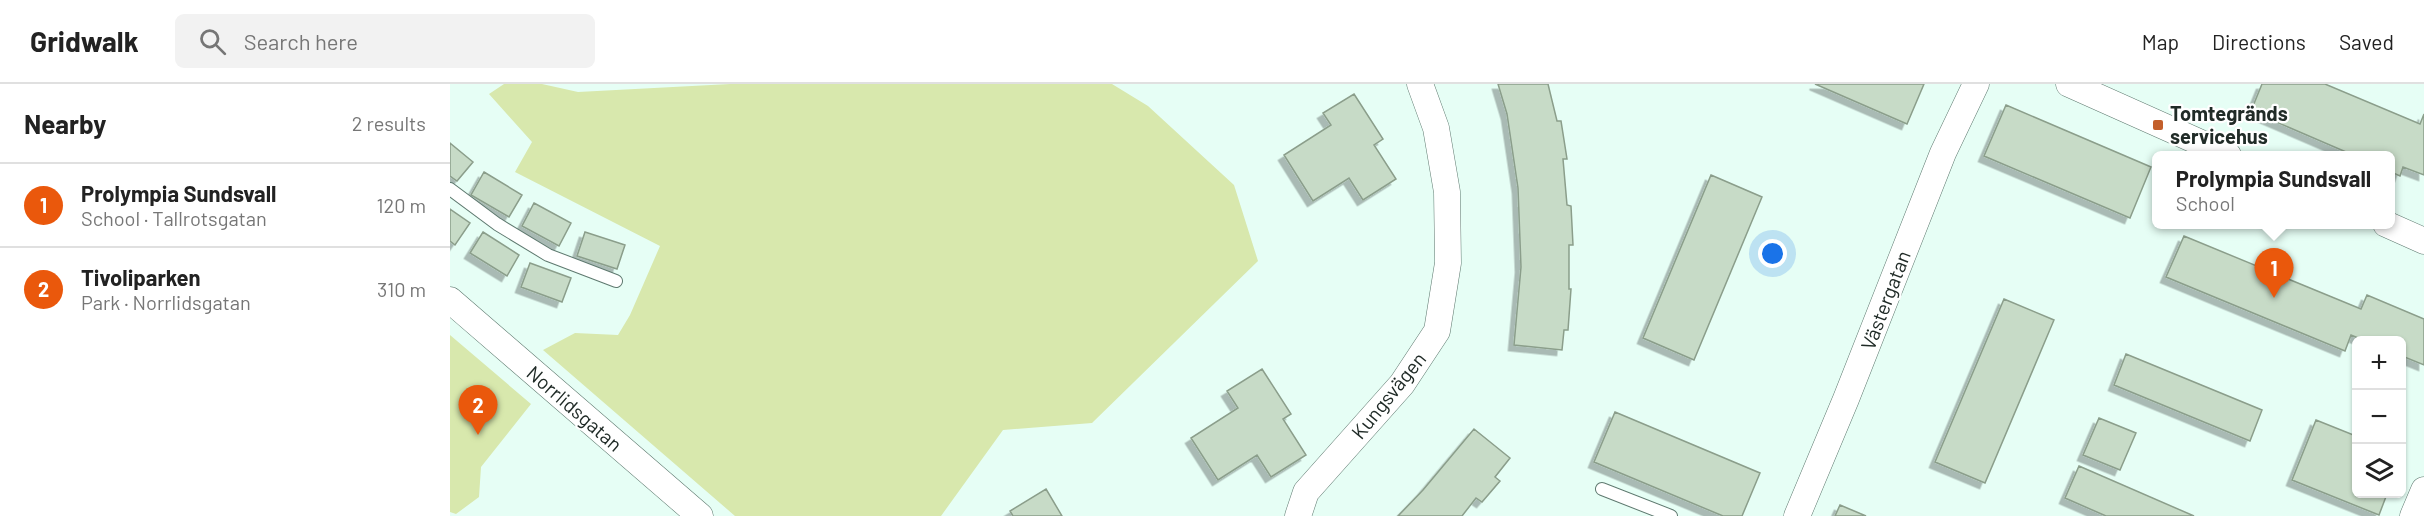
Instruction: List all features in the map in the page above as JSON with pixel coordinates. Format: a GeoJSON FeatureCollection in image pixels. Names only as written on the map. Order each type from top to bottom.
{"type":"FeatureCollection","features":[{"type":"Feature","properties":{"kind":"street","name":"Kungsvägen"},"geometry":{"type":"LineString","coordinates":[[1298,516],[1306,492],[1402,384],[1437,331],[1448,263],[1447,192],[1436,128],[1420,84]]}},
{"type":"Feature","properties":{"kind":"street","name":"Västergatan"},"geometry":{"type":"LineString","coordinates":[[1797,516],[1846,399],[1942,153],[1976,84]]}},
{"type":"Feature","properties":{"kind":"street"},"geometry":{"type":"LineString","coordinates":[[2069,84],[2217,151]]}},
{"type":"Feature","properties":{"kind":"street"},"geometry":{"type":"LineString","coordinates":[[2395,229],[2424,241]]}},
{"type":"Feature","properties":{"kind":"street","name":"Norrlidsgatan"},"geometry":{"type":"LineString","coordinates":[[450,300],[700,516]]}},
{"type":"Feature","properties":{"kind":"street"},"geometry":{"type":"LineString","coordinates":[[2413,516],[2424,490]]}},
{"type":"Feature","properties":{"kind":"lane"},"geometry":{"type":"LineString","coordinates":[[450,189],[497,224],[548,255],[616,281]]}},
{"type":"Feature","properties":{"kind":"lane"},"geometry":{"type":"LineString","coordinates":[[1602,489],[1671,516]]}},
{"type":"Feature","properties":{"kind":"green space"},"geometry":{"type":"Polygon","coordinates":[[[504,84],[542,84],[578,92],[730,84],[1112,84],[1148,106],[1234,185],[1258,261],[1092,423],[1003,430],[941,516],[735,516],[543,350],[575,333],[618,335],[630,315],[660,246],[515,172],[532,142],[489,94],[504,84]]]}},
{"type":"Feature","properties":{"kind":"green space"},"geometry":{"type":"Polygon","coordinates":[[[450,335],[531,404],[481,467],[479,497],[456,514],[450,512],[450,335]]]}},
{"type":"Feature","properties":{"kind":"building"},"geometry":{"type":"Polygon","coordinates":[[[1498,84],[1548,84],[1557,121],[1561,121],[1567,159],[1563,159],[1567,205],[1571,206],[1573,245],[1569,245],[1569,289],[1571,289],[1568,330],[1564,330],[1562,350],[1514,345],[1521,267],[1518,188],[1507,114],[1498,84]]]}},
{"type":"Feature","properties":{"kind":"building"},"geometry":{"type":"Polygon","coordinates":[[[1815,84],[1924,84],[1907,124],[1815,84]]]}},
{"type":"Feature","properties":{"kind":"building"},"geometry":{"type":"Polygon","coordinates":[[[2262,84],[2325,84],[2420,124],[2424,114],[2424,175],[2403,167],[2400,176],[2395,174],[2395,151],[2344,151],[2251,111],[2262,84]]]}},
{"type":"Feature","properties":{"kind":"building"},"geometry":{"type":"Polygon","coordinates":[[[1354,94],[1383,139],[1374,145],[1396,179],[1363,200],[1349,178],[1313,201],[1284,155],[1331,125],[1323,113],[1354,94]]]}},
{"type":"Feature","properties":{"kind":"building"},"geometry":{"type":"Polygon","coordinates":[[[2006,105],[2151,167],[2130,218],[1984,156],[2006,105]]]}},
{"type":"Feature","properties":{"kind":"building"},"geometry":{"type":"Polygon","coordinates":[[[450,143],[473,162],[457,181],[450,176],[450,143]]]}},
{"type":"Feature","properties":{"kind":"building"},"geometry":{"type":"Polygon","coordinates":[[[484,172],[522,195],[509,217],[471,195],[484,172]]]}},
{"type":"Feature","properties":{"kind":"building"},"geometry":{"type":"Polygon","coordinates":[[[1711,175],[1762,197],[1694,360],[1643,338],[1711,175]]]}},
{"type":"Feature","properties":{"kind":"building"},"geometry":{"type":"Polygon","coordinates":[[[534,203],[571,223],[559,246],[522,226],[534,203]]]}},
{"type":"Feature","properties":{"kind":"building"},"geometry":{"type":"Polygon","coordinates":[[[450,209],[470,223],[455,245],[450,241],[450,209]]]}},
{"type":"Feature","properties":{"kind":"building"},"geometry":{"type":"Polygon","coordinates":[[[483,232],[519,255],[507,276],[470,253],[483,232]]]}},
{"type":"Feature","properties":{"kind":"building"},"geometry":{"type":"Polygon","coordinates":[[[585,232],[625,245],[617,269],[577,256],[585,232]]]}},
{"type":"Feature","properties":{"kind":"building"},"geometry":{"type":"Polygon","coordinates":[[[2184,236],[2361,309],[2367,295],[2424,319],[2424,365],[2406,358],[2406,336],[2351,335],[2345,351],[2166,277],[2184,236]]]}},
{"type":"Feature","properties":{"kind":"building"},"geometry":{"type":"Polygon","coordinates":[[[530,263],[571,278],[562,302],[521,287],[530,263]]]}},
{"type":"Feature","properties":{"kind":"building"},"geometry":{"type":"Polygon","coordinates":[[[2004,299],[2054,320],[1985,483],[1935,462],[2004,299]]]}},
{"type":"Feature","properties":{"kind":"building"},"geometry":{"type":"Polygon","coordinates":[[[2126,354],[2262,410],[2250,441],[2114,385],[2126,354]]]}},
{"type":"Feature","properties":{"kind":"building"},"geometry":{"type":"Polygon","coordinates":[[[1262,369],[1291,414],[1283,419],[1306,455],[1271,477],[1257,455],[1218,480],[1191,438],[1238,408],[1227,391],[1262,369]]]}},
{"type":"Feature","properties":{"kind":"building"},"geometry":{"type":"Polygon","coordinates":[[[1615,412],[1760,473],[1742,516],[1723,516],[1594,462],[1615,412]]]}},
{"type":"Feature","properties":{"kind":"building"},"geometry":{"type":"Polygon","coordinates":[[[2099,418],[2136,433],[2120,470],[2083,455],[2099,418]]]}},
{"type":"Feature","properties":{"kind":"building"},"geometry":{"type":"Polygon","coordinates":[[[2316,420],[2352,434],[2352,498],[2385,498],[2379,515],[2292,480],[2316,420]]]}},
{"type":"Feature","properties":{"kind":"building"},"geometry":{"type":"Polygon","coordinates":[[[1474,429],[1510,458],[1495,477],[1500,481],[1482,502],[1476,498],[1462,516],[1398,516],[1423,490],[1474,429]]]}},
{"type":"Feature","properties":{"kind":"building"},"geometry":{"type":"Polygon","coordinates":[[[2079,466],[2194,516],[2106,516],[2065,498],[2079,466]]]}},
{"type":"Feature","properties":{"kind":"building"},"geometry":{"type":"Polygon","coordinates":[[[1046,489],[1062,516],[1013,516],[1010,511],[1046,489]]]}},
{"type":"Feature","properties":{"kind":"building"},"geometry":{"type":"Polygon","coordinates":[[[1840,505],[1866,516],[1835,516],[1840,505]]]}},
{"type":"Feature","properties":{"kind":"place","name":"Tomtegränds servicehus"},"geometry":{"type":"Point","coordinates":[2158,125]}},
{"type":"Feature","properties":{"kind":"place","name":"Prolympia Sundsvall"},"geometry":{"type":"Point","coordinates":[2274,298]}},
{"type":"Feature","properties":{"kind":"place","name":"Tivoliparken"},"geometry":{"type":"Point","coordinates":[478,435]}}]}
